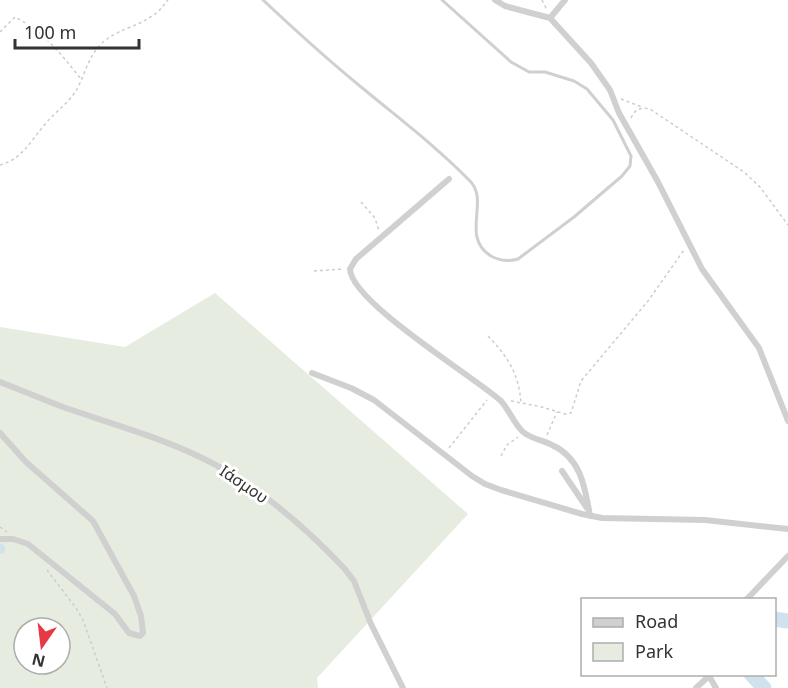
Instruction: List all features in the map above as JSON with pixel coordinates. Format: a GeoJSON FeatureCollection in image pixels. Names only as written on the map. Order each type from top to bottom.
{"type":"FeatureCollection","features":[{"type":"Feature","properties":{"kind":"street"},"geometry":{"type":"LineString","coordinates":[[495,0],[504,6],[550,18],[591,63],[612,95],[702,269],[759,348],[788,421]]}},
{"type":"Feature","properties":{"kind":"street"},"geometry":{"type":"LineString","coordinates":[[550,18],[565,0]]}},
{"type":"Feature","properties":{"kind":"street"},"geometry":{"type":"LineString","coordinates":[[449,179],[356,259],[350,269],[352,279],[386,314],[501,401],[526,434],[564,453],[581,472],[590,514]]}},
{"type":"Feature","properties":{"kind":"street"},"geometry":{"type":"LineString","coordinates":[[312,373],[351,388],[374,400],[447,458],[485,484],[590,514],[620,519],[705,520],[788,529]]}},
{"type":"Feature","properties":{"kind":"street","name":"Ιάσμου"},"geometry":{"type":"LineString","coordinates":[[0,382],[62,407],[170,443],[232,474],[258,492],[331,554],[354,580],[371,624],[403,688]]}},
{"type":"Feature","properties":{"kind":"street"},"geometry":{"type":"LineString","coordinates":[[0,433],[26,462],[93,521],[134,596],[141,616],[143,633],[140,636],[129,633],[115,614],[28,544],[13,539],[1,539]]}},
{"type":"Feature","properties":{"kind":"street"},"geometry":{"type":"LineString","coordinates":[[562,471],[590,514]]}},
{"type":"Feature","properties":{"kind":"street"},"geometry":{"type":"LineString","coordinates":[[748,598],[788,556]]}},
{"type":"Feature","properties":{"kind":"street"},"geometry":{"type":"LineString","coordinates":[[696,688],[708,676]]}},
{"type":"Feature","properties":{"kind":"lane"},"geometry":{"type":"LineString","coordinates":[[263,0],[319,52],[472,182],[477,191],[476,228],[479,242],[488,253],[500,260],[523,257],[622,176],[630,166],[631,156],[613,120],[601,104],[580,84],[545,72],[529,72],[511,62],[442,0]]}},
{"type":"Feature","properties":{"kind":"path"},"geometry":{"type":"LineString","coordinates":[[0,165],[14,160],[21,154],[46,122],[68,101],[81,80],[90,58],[100,45],[122,29],[151,17],[168,0]]}},
{"type":"Feature","properties":{"kind":"path"},"geometry":{"type":"LineString","coordinates":[[0,32],[15,17],[39,31],[81,80]]}},
{"type":"Feature","properties":{"kind":"path"},"geometry":{"type":"LineString","coordinates":[[612,95],[662,117],[744,172],[760,187],[788,225]]}},
{"type":"Feature","properties":{"kind":"path"},"geometry":{"type":"LineString","coordinates":[[628,129],[636,110],[643,108]]}},
{"type":"Feature","properties":{"kind":"path"},"geometry":{"type":"LineString","coordinates":[[361,202],[375,218],[379,239]]}},
{"type":"Feature","properties":{"kind":"path"},"geometry":{"type":"LineString","coordinates":[[501,401],[571,413],[581,381],[653,293],[688,242]]}},
{"type":"Feature","properties":{"kind":"path"},"geometry":{"type":"LineString","coordinates":[[314,271],[350,269]]}},
{"type":"Feature","properties":{"kind":"path"},"geometry":{"type":"LineString","coordinates":[[488,336],[497,345],[515,372],[521,403]]}},
{"type":"Feature","properties":{"kind":"path"},"geometry":{"type":"LineString","coordinates":[[447,458],[453,442],[492,393]]}},
{"type":"Feature","properties":{"kind":"path"},"geometry":{"type":"LineString","coordinates":[[545,442],[557,412]]}},
{"type":"Feature","properties":{"kind":"path"},"geometry":{"type":"LineString","coordinates":[[501,456],[511,441],[526,434]]}},
{"type":"Feature","properties":{"kind":"path"},"geometry":{"type":"LineString","coordinates":[[48,560],[47,569],[51,576],[83,620],[107,688]]}},
{"type":"Feature","properties":{"kind":"green space"},"geometry":{"type":"Polygon","coordinates":[[[215,293],[468,514],[317,678],[318,688],[0,688],[0,327],[125,347],[215,293]]]}},
{"type":"Feature","properties":{"kind":"waterway"},"geometry":{"type":"LineString","coordinates":[[776,619],[788,621]]}},
{"type":"Feature","properties":{"kind":"waterway"},"geometry":{"type":"LineString","coordinates":[[753,676],[764,688]]}}]}
